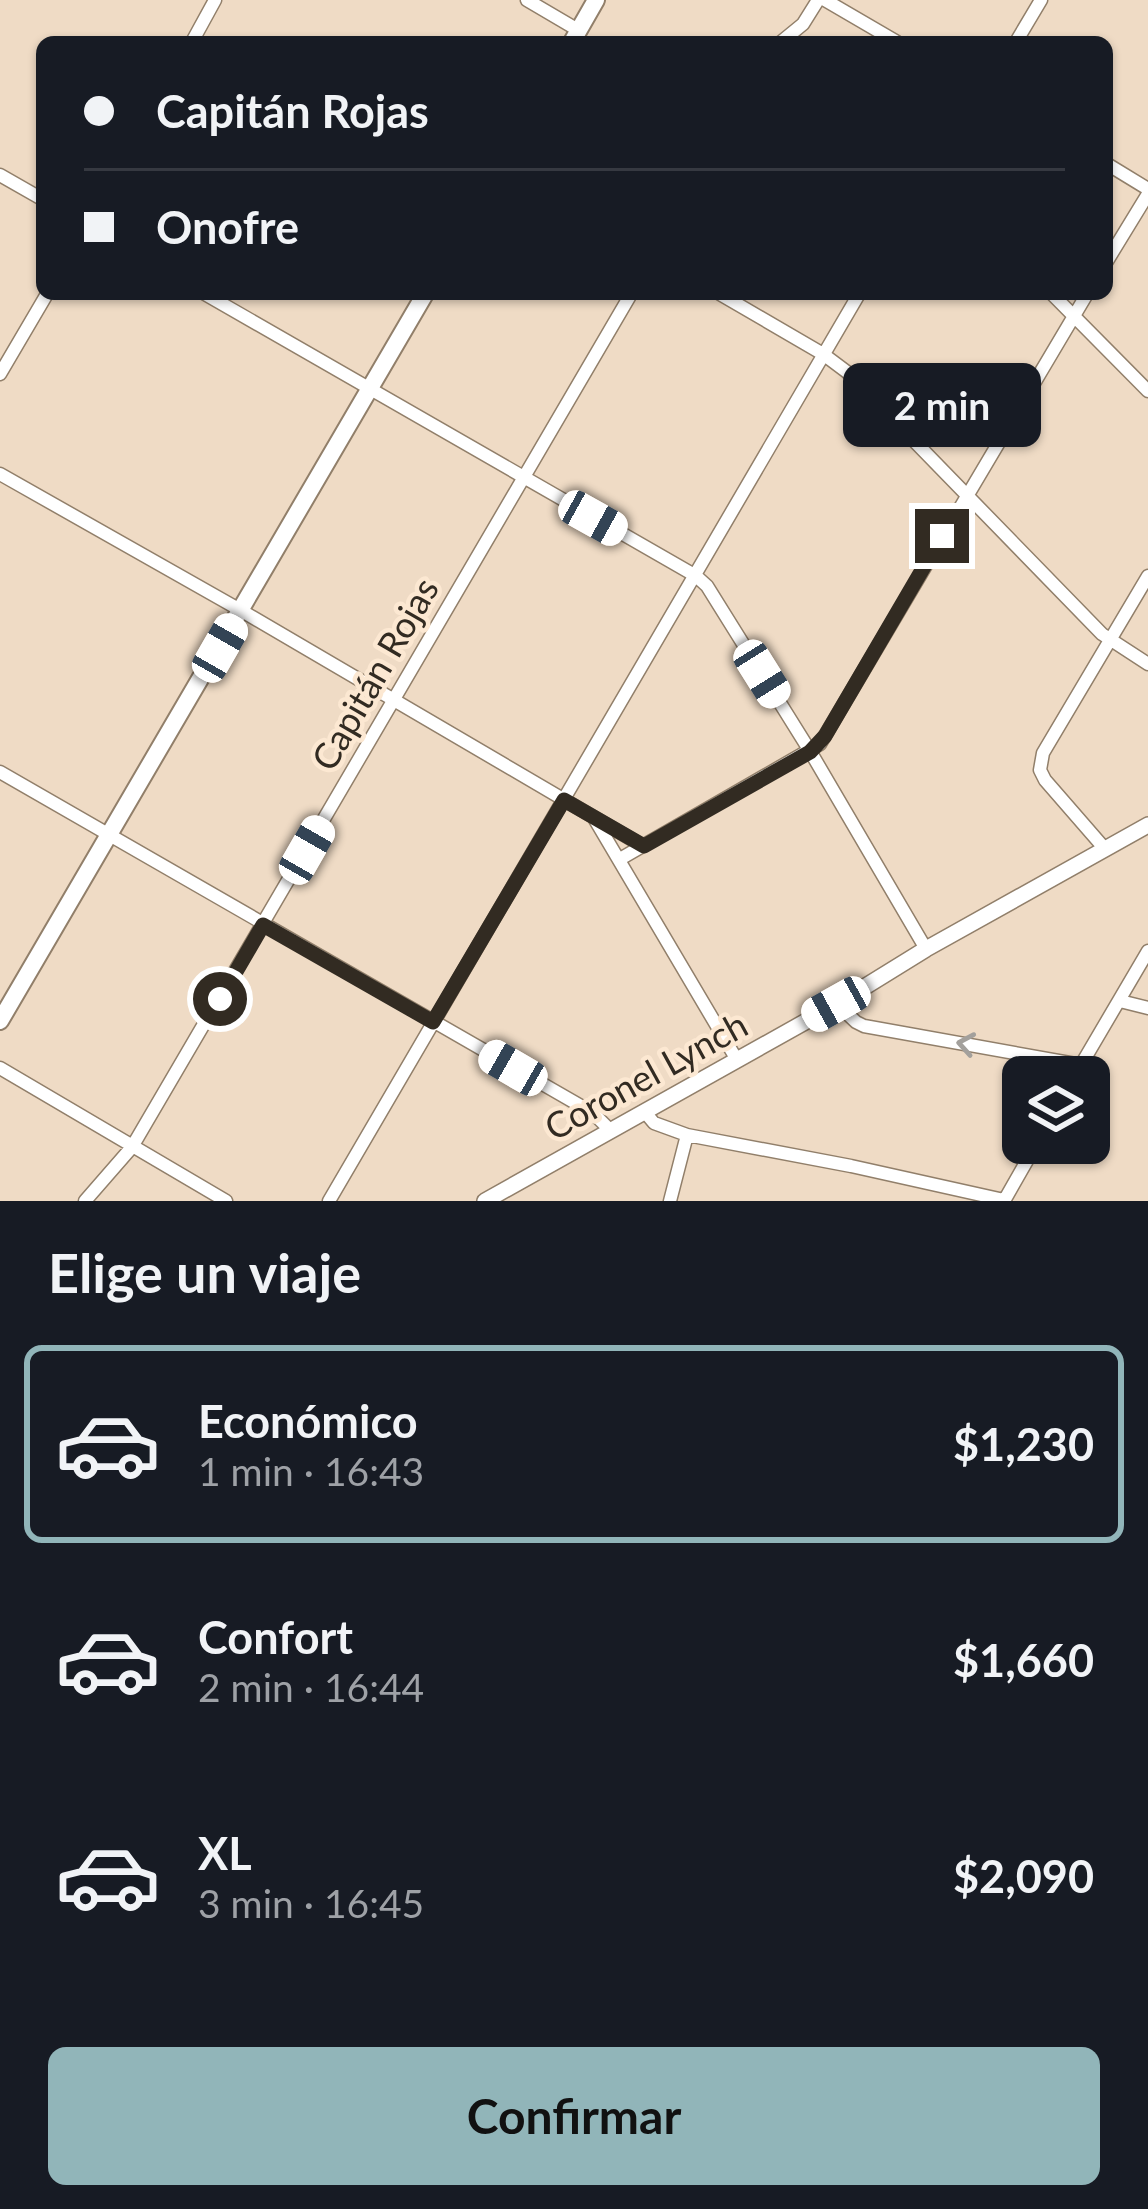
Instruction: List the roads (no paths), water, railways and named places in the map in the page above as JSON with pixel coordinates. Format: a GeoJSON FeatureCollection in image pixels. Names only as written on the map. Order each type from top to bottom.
{"type":"FeatureCollection","features":[{"type":"Feature","properties":{"kind":"main road"},"geometry":{"type":"LineString","coordinates":[[575,36],[596,0]]}},
{"type":"Feature","properties":{"kind":"main road"},"geometry":{"type":"LineString","coordinates":[[0,1021],[421,300]]}},
{"type":"Feature","properties":{"kind":"street"},"geometry":{"type":"LineString","coordinates":[[195,36],[214,0]]}},
{"type":"Feature","properties":{"kind":"street"},"geometry":{"type":"LineString","coordinates":[[526,0],[575,36]]}},
{"type":"Feature","properties":{"kind":"street"},"geometry":{"type":"LineString","coordinates":[[789,36],[821,0],[886,36]]}},
{"type":"Feature","properties":{"kind":"street"},"geometry":{"type":"LineString","coordinates":[[1020,36],[1041,0]]}},
{"type":"Feature","properties":{"kind":"street"},"geometry":{"type":"LineString","coordinates":[[795,31],[800,36]]}},
{"type":"Feature","properties":{"kind":"street"},"geometry":{"type":"LineString","coordinates":[[1113,168],[1148,191],[1113,251]]}},
{"type":"Feature","properties":{"kind":"street"},"geometry":{"type":"LineString","coordinates":[[0,175],[36,196]]}},
{"type":"Feature","properties":{"kind":"street"},"geometry":{"type":"LineString","coordinates":[[0,374],[43,300]]}},
{"type":"Feature","properties":{"kind":"street"},"geometry":{"type":"LineString","coordinates":[[215,300],[696,576],[714,596],[926,949]]}},
{"type":"Feature","properties":{"kind":"street","name":"Capitán Rojas"},"geometry":{"type":"LineString","coordinates":[[86,1201],[132,1147],[628,300]]}},
{"type":"Feature","properties":{"kind":"street"},"geometry":{"type":"LineString","coordinates":[[730,300],[847,372],[1110,640],[1148,664]]}},
{"type":"Feature","properties":{"kind":"street"},"geometry":{"type":"LineString","coordinates":[[329,1201],[855,300]]}},
{"type":"Feature","properties":{"kind":"street"},"geometry":{"type":"LineString","coordinates":[[1058,300],[1148,392]]}},
{"type":"Feature","properties":{"kind":"street"},"geometry":{"type":"LineString","coordinates":[[620,860],[810,752],[825,736],[1083,300]]}},
{"type":"Feature","properties":{"kind":"street"},"geometry":{"type":"LineString","coordinates":[[0,474],[644,846]]}},
{"type":"Feature","properties":{"kind":"street"},"geometry":{"type":"LineString","coordinates":[[1105,849],[1045,780],[1040,763],[1148,576]]}},
{"type":"Feature","properties":{"kind":"street"},"geometry":{"type":"LineString","coordinates":[[0,772],[592,1113],[610,1130]]}},
{"type":"Feature","properties":{"kind":"street"},"geometry":{"type":"LineString","coordinates":[[594,817],[737,1060]]}},
{"type":"Feature","properties":{"kind":"street","name":"Coronel Lynch"},"geometry":{"type":"LineString","coordinates":[[485,1201],[1148,825]]}},
{"type":"Feature","properties":{"kind":"street"},"geometry":{"type":"LineString","coordinates":[[1087,1056],[1148,951]]}},
{"type":"Feature","properties":{"kind":"street"},"geometry":{"type":"LineString","coordinates":[[1120,1001],[1148,1008]]}},
{"type":"Feature","properties":{"kind":"street"},"geometry":{"type":"LineString","coordinates":[[836,1004],[864,1026],[1007,1056]]}},
{"type":"Feature","properties":{"kind":"street"},"geometry":{"type":"LineString","coordinates":[[0,1068],[226,1201]]}},
{"type":"Feature","properties":{"kind":"street"},"geometry":{"type":"LineString","coordinates":[[644,1111],[654,1123],[687,1135],[1004,1201],[1025,1164]]}},
{"type":"Feature","properties":{"kind":"street"},"geometry":{"type":"LineString","coordinates":[[670,1201],[687,1135]]}}]}
